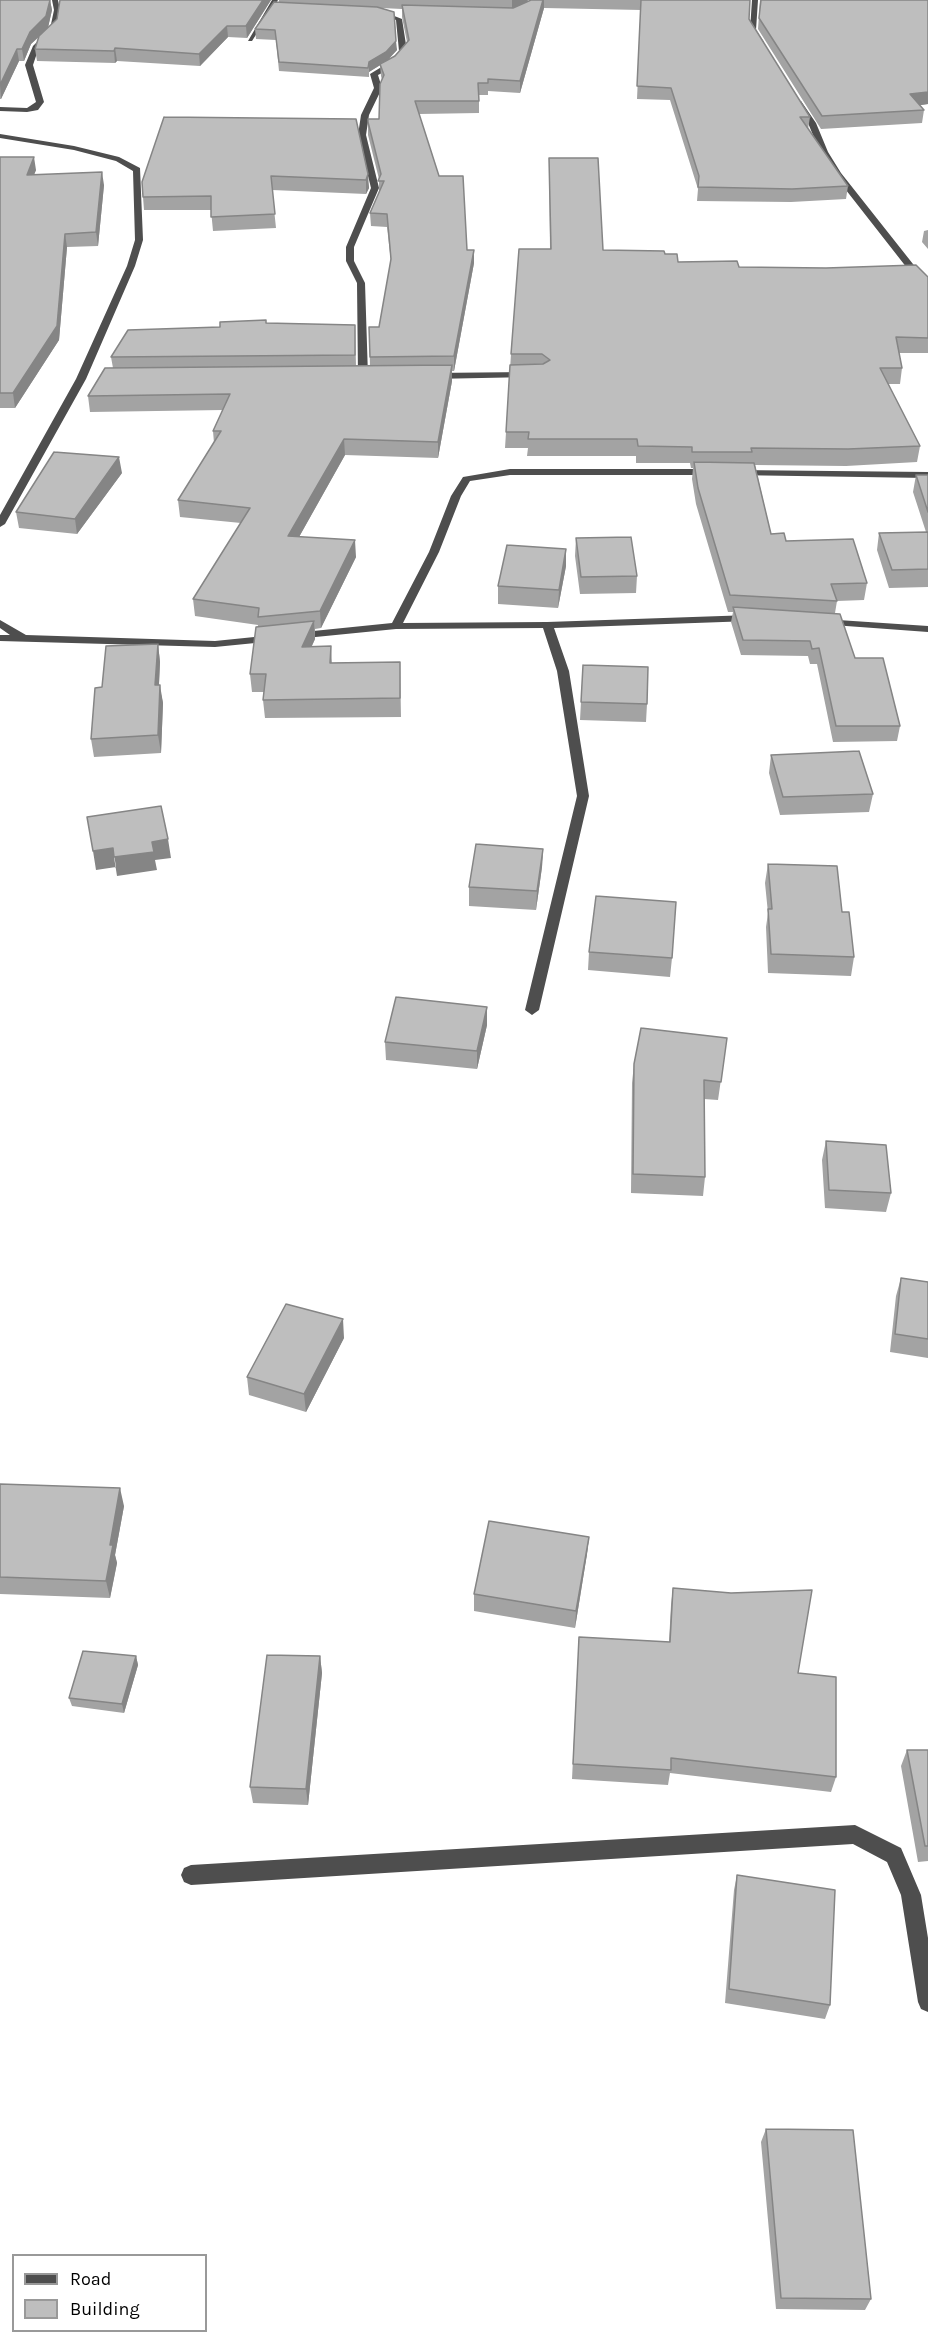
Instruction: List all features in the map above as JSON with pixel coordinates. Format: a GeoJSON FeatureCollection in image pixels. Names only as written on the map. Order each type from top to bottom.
{"type":"FeatureCollection","features":[{"type":"Feature","properties":{"kind":"street"},"geometry":{"type":"LineString","coordinates":[[0,109],[27,110],[35,108],[40,102],[29,65],[36,46],[52,30],[57,10],[55,0]]}},
{"type":"Feature","properties":{"kind":"street"},"geometry":{"type":"LineString","coordinates":[[755,0],[753,30],[763,46]]}},
{"type":"Feature","properties":{"kind":"street"},"geometry":{"type":"LineString","coordinates":[[250,40],[273,3],[282,8]]}},
{"type":"Feature","properties":{"kind":"street"},"geometry":{"type":"LineString","coordinates":[[368,12],[402,12]]}},
{"type":"Feature","properties":{"kind":"street"},"geometry":{"type":"LineString","coordinates":[[363,376],[361,283],[350,261],[350,254],[352,240],[375,189],[362,135],[365,115],[378,88],[374,74],[391,65],[403,51],[399,19],[379,12]]}},
{"type":"Feature","properties":{"kind":"street"},"geometry":{"type":"LineString","coordinates":[[790,92],[813,123],[825,153],[838,174],[928,289]]}},
{"type":"Feature","properties":{"kind":"street"},"geometry":{"type":"LineString","coordinates":[[0,136],[74,148],[119,159],[137,170],[139,240],[131,266],[81,379],[0,524]]}},
{"type":"Feature","properties":{"kind":"street"},"geometry":{"type":"LineString","coordinates":[[420,376],[542,375]]}},
{"type":"Feature","properties":{"kind":"street"},"geometry":{"type":"LineString","coordinates":[[351,376],[374,376]]}},
{"type":"Feature","properties":{"kind":"street"},"geometry":{"type":"LineString","coordinates":[[81,379],[93,379]]}},
{"type":"Feature","properties":{"kind":"street"},"geometry":{"type":"LineString","coordinates":[[396,626],[434,552],[456,496],[467,479],[510,472],[928,475]]}},
{"type":"Feature","properties":{"kind":"street"},"geometry":{"type":"LineString","coordinates":[[0,638],[215,644],[396,626],[547,625],[728,617],[763,619]]}},
{"type":"Feature","properties":{"kind":"street"},"geometry":{"type":"LineString","coordinates":[[810,621],[928,629]]}},
{"type":"Feature","properties":{"kind":"street"},"geometry":{"type":"LineString","coordinates":[[0,623],[22,638]]}},
{"type":"Feature","properties":{"kind":"street"},"geometry":{"type":"LineString","coordinates":[[532,1010],[568,846],[583,796],[563,671],[547,625]]}},
{"type":"Feature","properties":{"kind":"street"},"geometry":{"type":"LineString","coordinates":[[191,1875],[855,1834],[894,1855],[911,1895],[928,2002]]}},
{"type":"Feature","properties":{"kind":"building"},"geometry":{"type":"Polygon","coordinates":[[[0,0],[50,0],[46,16],[30,32],[22,49],[17,49],[0,85],[0,0]]]}},
{"type":"Feature","properties":{"kind":"building"},"geometry":{"type":"Polygon","coordinates":[[[60,0],[263,0],[246,26],[227,26],[199,54],[115,48],[114,51],[35,49],[39,36],[57,19],[60,0]]]}},
{"type":"Feature","properties":{"kind":"building"},"geometry":{"type":"Polygon","coordinates":[[[531,0],[543,0],[520,81],[488,79],[488,83],[478,83],[479,101],[415,101],[439,176],[463,176],[467,250],[474,250],[454,356],[370,357],[369,327],[379,327],[391,259],[387,214],[370,213],[384,181],[378,181],[381,174],[368,119],[379,119],[380,84],[384,75],[380,64],[395,56],[409,40],[402,5],[513,8],[531,0]]]}},
{"type":"Feature","properties":{"kind":"building"},"geometry":{"type":"Polygon","coordinates":[[[641,0],[750,0],[749,19],[810,117],[800,117],[848,186],[792,189],[698,187],[699,176],[671,88],[637,86],[641,0]]]}},
{"type":"Feature","properties":{"kind":"building"},"geometry":{"type":"Polygon","coordinates":[[[761,0],[928,0],[928,92],[910,94],[924,110],[822,116],[759,18],[761,0]]]}},
{"type":"Feature","properties":{"kind":"building"},"geometry":{"type":"Polygon","coordinates":[[[274,2],[377,7],[394,12],[396,41],[386,52],[369,62],[368,68],[279,62],[275,30],[255,29],[274,2]]]}},
{"type":"Feature","properties":{"kind":"building"},"geometry":{"type":"Polygon","coordinates":[[[164,117],[356,119],[368,174],[366,180],[271,176],[275,214],[211,217],[211,196],[143,197],[142,182],[164,117]]]}},
{"type":"Feature","properties":{"kind":"building"},"geometry":{"type":"Polygon","coordinates":[[[0,157],[34,157],[27,175],[102,172],[96,232],[65,234],[57,326],[13,393],[0,393],[0,157]]]}},
{"type":"Feature","properties":{"kind":"building"},"geometry":{"type":"Polygon","coordinates":[[[549,158],[598,158],[603,250],[664,251],[665,254],[677,254],[678,262],[737,261],[739,267],[826,268],[916,265],[928,277],[928,338],[896,337],[902,368],[880,368],[920,446],[848,449],[751,448],[752,452],[692,452],[692,447],[638,446],[637,439],[528,439],[529,432],[506,432],[510,365],[543,364],[550,360],[542,354],[511,354],[519,249],[551,249],[549,158]]]}},
{"type":"Feature","properties":{"kind":"building"},"geometry":{"type":"Polygon","coordinates":[[[266,320],[266,323],[355,325],[355,355],[111,357],[128,330],[220,327],[220,322],[266,320]]]}},
{"type":"Feature","properties":{"kind":"building"},"geometry":{"type":"Polygon","coordinates":[[[452,365],[438,442],[344,439],[288,536],[355,540],[320,611],[258,617],[259,608],[193,599],[250,508],[178,500],[221,431],[213,431],[230,394],[88,396],[105,368],[452,365]]]}},
{"type":"Feature","properties":{"kind":"building"},"geometry":{"type":"Polygon","coordinates":[[[54,452],[119,457],[75,519],[16,512],[54,452]]]}},
{"type":"Feature","properties":{"kind":"building"},"geometry":{"type":"Polygon","coordinates":[[[694,462],[754,463],[771,534],[784,533],[786,541],[853,539],[867,583],[831,584],[837,601],[730,595],[698,488],[694,462]]]}},
{"type":"Feature","properties":{"kind":"building"},"geometry":{"type":"Polygon","coordinates":[[[916,475],[928,475],[928,512],[916,475]]]}},
{"type":"Feature","properties":{"kind":"building"},"geometry":{"type":"Polygon","coordinates":[[[928,532],[928,569],[892,570],[879,533],[928,532]]]}},
{"type":"Feature","properties":{"kind":"building"},"geometry":{"type":"Polygon","coordinates":[[[631,537],[637,576],[581,577],[576,538],[631,537]]]}},
{"type":"Feature","properties":{"kind":"building"},"geometry":{"type":"Polygon","coordinates":[[[507,545],[566,549],[559,590],[498,586],[507,545]]]}},
{"type":"Feature","properties":{"kind":"building"},"geometry":{"type":"Polygon","coordinates":[[[733,607],[840,614],[855,658],[883,658],[900,726],[836,726],[819,648],[812,649],[810,641],[743,640],[733,607]]]}},
{"type":"Feature","properties":{"kind":"building"},"geometry":{"type":"Polygon","coordinates":[[[314,621],[302,647],[331,646],[330,663],[400,662],[400,698],[263,700],[266,674],[250,674],[256,627],[314,621]]]}},
{"type":"Feature","properties":{"kind":"building"},"geometry":{"type":"Polygon","coordinates":[[[158,644],[155,685],[160,685],[158,735],[91,739],[95,688],[102,687],[106,646],[158,644]]]}},
{"type":"Feature","properties":{"kind":"building"},"geometry":{"type":"Polygon","coordinates":[[[583,665],[648,667],[647,704],[581,702],[583,665]]]}},
{"type":"Feature","properties":{"kind":"building"},"geometry":{"type":"Polygon","coordinates":[[[859,751],[873,794],[783,797],[771,755],[859,751]]]}},
{"type":"Feature","properties":{"kind":"building"},"geometry":{"type":"Polygon","coordinates":[[[161,806],[168,839],[152,842],[154,852],[114,857],[113,848],[93,851],[87,817],[161,806]]]}},
{"type":"Feature","properties":{"kind":"building"},"geometry":{"type":"Polygon","coordinates":[[[476,844],[543,849],[537,891],[469,887],[476,844]]]}},
{"type":"Feature","properties":{"kind":"building"},"geometry":{"type":"Polygon","coordinates":[[[768,864],[837,866],[842,912],[849,912],[854,957],[771,954],[768,909],[772,909],[768,864]]]}},
{"type":"Feature","properties":{"kind":"building"},"geometry":{"type":"Polygon","coordinates":[[[596,896],[676,902],[672,958],[589,952],[596,896]]]}},
{"type":"Feature","properties":{"kind":"building"},"geometry":{"type":"Polygon","coordinates":[[[396,997],[487,1007],[477,1051],[385,1042],[396,997]]]}},
{"type":"Feature","properties":{"kind":"building"},"geometry":{"type":"Polygon","coordinates":[[[641,1028],[727,1038],[721,1082],[704,1080],[705,1177],[633,1174],[634,1064],[641,1028]]]}},
{"type":"Feature","properties":{"kind":"building"},"geometry":{"type":"Polygon","coordinates":[[[826,1141],[886,1145],[891,1193],[829,1190],[826,1141]]]}},
{"type":"Feature","properties":{"kind":"building"},"geometry":{"type":"Polygon","coordinates":[[[901,1278],[928,1282],[928,1339],[895,1334],[901,1278]]]}},
{"type":"Feature","properties":{"kind":"building"},"geometry":{"type":"Polygon","coordinates":[[[286,1304],[343,1319],[304,1394],[247,1377],[286,1304]]]}},
{"type":"Feature","properties":{"kind":"building"},"geometry":{"type":"Polygon","coordinates":[[[0,1484],[120,1488],[106,1581],[0,1577],[0,1484]]]}},
{"type":"Feature","properties":{"kind":"building"},"geometry":{"type":"Polygon","coordinates":[[[489,1521],[589,1537],[576,1611],[474,1594],[489,1521]]]}},
{"type":"Feature","properties":{"kind":"building"},"geometry":{"type":"Polygon","coordinates":[[[673,1588],[731,1593],[812,1590],[798,1673],[836,1677],[836,1777],[671,1758],[671,1770],[573,1764],[579,1637],[670,1642],[673,1588]]]}},
{"type":"Feature","properties":{"kind":"building"},"geometry":{"type":"Polygon","coordinates":[[[83,1651],[136,1656],[122,1704],[69,1698],[83,1651]]]}},
{"type":"Feature","properties":{"kind":"building"},"geometry":{"type":"Polygon","coordinates":[[[267,1655],[320,1656],[306,1789],[250,1787],[267,1655]]]}},
{"type":"Feature","properties":{"kind":"building"},"geometry":{"type":"Polygon","coordinates":[[[907,1750],[928,1750],[928,1846],[925,1846],[907,1750]]]}},
{"type":"Feature","properties":{"kind":"building"},"geometry":{"type":"Polygon","coordinates":[[[737,1875],[835,1890],[830,2005],[729,1989],[737,1875]]]}},
{"type":"Feature","properties":{"kind":"building"},"geometry":{"type":"Polygon","coordinates":[[[766,2129],[853,2130],[871,2299],[781,2298],[766,2129]]]}}]}
